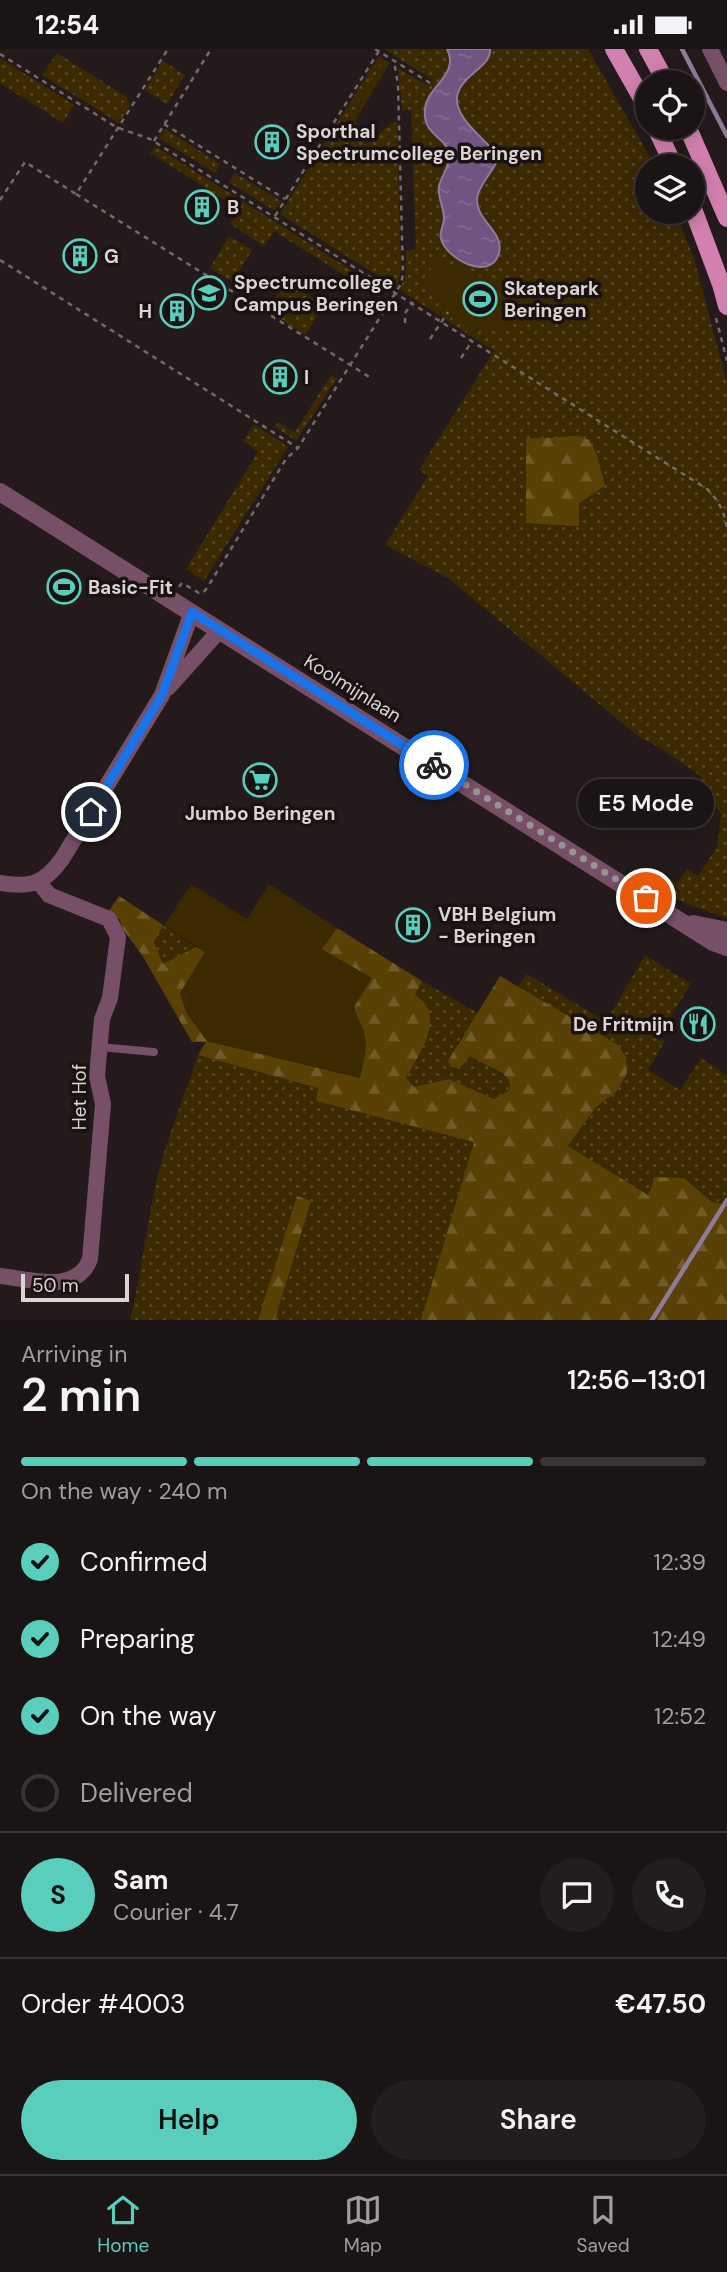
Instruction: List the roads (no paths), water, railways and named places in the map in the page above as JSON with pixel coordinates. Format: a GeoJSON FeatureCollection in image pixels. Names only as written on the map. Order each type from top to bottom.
{"type":"FeatureCollection","features":[{"type":"Feature","properties":{"kind":"main road"},"geometry":{"type":"LineString","coordinates":[[614,49],[635,86]]}},
{"type":"Feature","properties":{"kind":"main road"},"geometry":{"type":"LineString","coordinates":[[648,49],[659,70]]}},
{"type":"Feature","properties":{"kind":"main road"},"geometry":{"type":"LineString","coordinates":[[693,140],[727,218]]}},
{"type":"Feature","properties":{"kind":"main road"},"geometry":{"type":"LineString","coordinates":[[699,224],[722,284],[727,306]]}},
{"type":"Feature","properties":{"kind":"street"},"geometry":{"type":"LineString","coordinates":[[710,49],[727,83]]}},
{"type":"Feature","properties":{"kind":"street","name":"Koolmijnlaan"},"geometry":{"type":"LineString","coordinates":[[0,492],[713,942],[727,947]]}},
{"type":"Feature","properties":{"kind":"street"},"geometry":{"type":"LineString","coordinates":[[162,695],[192,612]]}},
{"type":"Feature","properties":{"kind":"street"},"geometry":{"type":"LineString","coordinates":[[0,883],[15,886],[39,882],[53,871],[162,695],[220,630]]}},
{"type":"Feature","properties":{"kind":"street","name":"Het Hof"},"geometry":{"type":"LineString","coordinates":[[0,1276],[67,1282],[79,1276],[90,1259],[103,1104],[97,1076],[102,1019],[110,998],[118,937],[114,925],[103,914],[49,895],[39,882]]}},
{"type":"Feature","properties":{"kind":"street","name":"Koolmijnlaan"},"geometry":{"type":"LineString","coordinates":[[683,922],[727,931]]}},
{"type":"Feature","properties":{"kind":"lane"},"geometry":{"type":"LineString","coordinates":[[100,1047],[154,1052]]}},
{"type":"Feature","properties":{"kind":"water"},"geometry":{"type":"Polygon","coordinates":[[[447,49],[490,49],[486,61],[459,89],[457,97],[461,114],[498,156],[478,194],[477,203],[500,245],[494,262],[487,266],[469,265],[460,260],[451,254],[441,239],[444,218],[439,186],[450,155],[444,143],[430,130],[425,108],[427,100],[447,73],[450,58],[447,49]]]}},
{"type":"Feature","properties":{"kind":"waterway"},"geometry":{"type":"LineString","coordinates":[[682,49],[727,136]]}},
{"type":"Feature","properties":{"kind":"waterway"},"geometry":{"type":"LineString","coordinates":[[652,1320],[727,1200]]}},
{"type":"Feature","properties":{"kind":"place","name":"Sporthal Spectrumcollege Beringen"},"geometry":{"type":"Point","coordinates":[272,142]}},
{"type":"Feature","properties":{"kind":"place","name":"B"},"geometry":{"type":"Point","coordinates":[202,207]}},
{"type":"Feature","properties":{"kind":"place","name":"G"},"geometry":{"type":"Point","coordinates":[80,256]}},
{"type":"Feature","properties":{"kind":"place","name":"Spectrumcollege Campus Beringen"},"geometry":{"type":"Point","coordinates":[209,293]}},
{"type":"Feature","properties":{"kind":"place","name":"Skatepark Beringen"},"geometry":{"type":"Point","coordinates":[480,299]}},
{"type":"Feature","properties":{"kind":"place","name":"H"},"geometry":{"type":"Point","coordinates":[177,311]}},
{"type":"Feature","properties":{"kind":"place","name":"I"},"geometry":{"type":"Point","coordinates":[280,377]}},
{"type":"Feature","properties":{"kind":"place","name":"Basic-Fit"},"geometry":{"type":"Point","coordinates":[64,587]}},
{"type":"Feature","properties":{"kind":"place","name":"Jumbo Beringen"},"geometry":{"type":"Point","coordinates":[260,780]}},
{"type":"Feature","properties":{"kind":"place","name":"E5 Mode"},"geometry":{"type":"Point","coordinates":[646,898]}},
{"type":"Feature","properties":{"kind":"place","name":"VBH Belgium - Beringen"},"geometry":{"type":"Point","coordinates":[413,925]}},
{"type":"Feature","properties":{"kind":"place","name":"De Fritmijn"},"geometry":{"type":"Point","coordinates":[698,1024]}}]}
